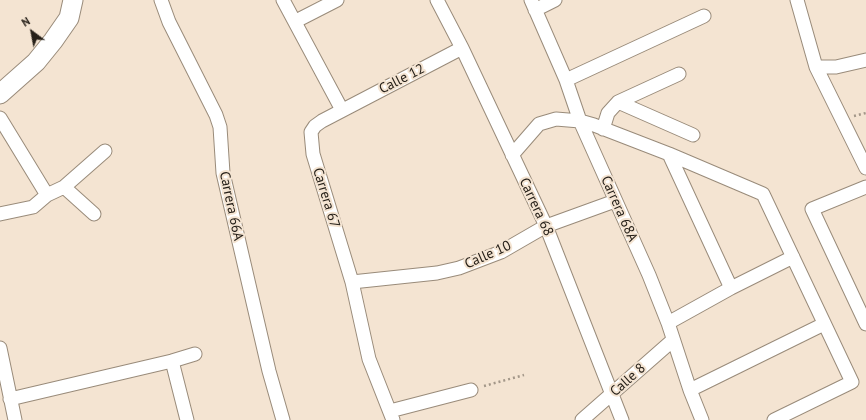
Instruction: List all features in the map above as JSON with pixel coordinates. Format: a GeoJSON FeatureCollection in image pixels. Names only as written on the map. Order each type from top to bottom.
{"type":"FeatureCollection","features":[{"type":"Feature","properties":{"kind":"street"},"geometry":{"type":"LineString","coordinates":[[0,94],[36,62],[53,41],[69,18],[73,0]]}},
{"type":"Feature","properties":{"kind":"street","name":"Carrera 66A"},"geometry":{"type":"LineString","coordinates":[[161,0],[169,22],[216,115],[220,127],[222,173],[269,370],[283,420]]}},
{"type":"Feature","properties":{"kind":"street"},"geometry":{"type":"LineString","coordinates":[[283,0],[342,110]]}},
{"type":"Feature","properties":{"kind":"street"},"geometry":{"type":"LineString","coordinates":[[296,22],[337,0]]}},
{"type":"Feature","properties":{"kind":"street","name":"Carrera 68"},"geometry":{"type":"LineString","coordinates":[[437,0],[462,48],[546,226],[613,393],[622,420]]}},
{"type":"Feature","properties":{"kind":"street"},"geometry":{"type":"LineString","coordinates":[[533,5],[555,0]]}},
{"type":"Feature","properties":{"kind":"street"},"geometry":{"type":"LineString","coordinates":[[797,0],[816,67],[866,168]]}},
{"type":"Feature","properties":{"kind":"street","name":"Carrera 68A"},"geometry":{"type":"LineString","coordinates":[[533,5],[566,80],[580,121],[649,275],[668,323],[690,390],[702,420]]}},
{"type":"Feature","properties":{"kind":"street"},"geometry":{"type":"LineString","coordinates":[[566,80],[704,16]]}},
{"type":"Feature","properties":{"kind":"street","name":"Calle 12"},"geometry":{"type":"LineString","coordinates":[[342,110],[462,48]]}},
{"type":"Feature","properties":{"kind":"street"},"geometry":{"type":"LineString","coordinates":[[816,67],[836,67],[866,60]]}},
{"type":"Feature","properties":{"kind":"street"},"geometry":{"type":"LineString","coordinates":[[604,129],[608,113],[618,102],[679,74]]}},
{"type":"Feature","properties":{"kind":"street"},"geometry":{"type":"LineString","coordinates":[[618,102],[693,135]]}},
{"type":"Feature","properties":{"kind":"street","name":"Carrera 67"},"geometry":{"type":"LineString","coordinates":[[342,110],[315,126],[311,132],[311,142],[313,154],[352,282],[369,359],[391,416]]}},
{"type":"Feature","properties":{"kind":"street"},"geometry":{"type":"LineString","coordinates":[[0,118],[47,195]]}},
{"type":"Feature","properties":{"kind":"street"},"geometry":{"type":"LineString","coordinates":[[512,155],[539,124],[556,119],[580,121],[668,154],[763,194],[852,382],[774,420]]}},
{"type":"Feature","properties":{"kind":"street"},"geometry":{"type":"LineString","coordinates":[[0,214],[33,207],[47,195],[64,187],[105,151]]}},
{"type":"Feature","properties":{"kind":"street"},"geometry":{"type":"LineString","coordinates":[[668,154],[731,288]]}},
{"type":"Feature","properties":{"kind":"street"},"geometry":{"type":"LineString","coordinates":[[64,187],[94,214]]}},
{"type":"Feature","properties":{"kind":"street"},"geometry":{"type":"LineString","coordinates":[[866,187],[812,209],[862,305],[866,324]]}},
{"type":"Feature","properties":{"kind":"street","name":"Calle 10"},"geometry":{"type":"LineString","coordinates":[[352,282],[438,273],[459,268],[501,252],[546,226],[615,201]]}},
{"type":"Feature","properties":{"kind":"street"},"geometry":{"type":"LineString","coordinates":[[668,323],[731,288],[793,257]]}},
{"type":"Feature","properties":{"kind":"street"},"geometry":{"type":"LineString","coordinates":[[690,390],[824,324]]}},
{"type":"Feature","properties":{"kind":"street","name":"Calle 8"},"geometry":{"type":"LineString","coordinates":[[582,420],[673,340]]}},
{"type":"Feature","properties":{"kind":"street"},"geometry":{"type":"LineString","coordinates":[[0,348],[15,420]]}},
{"type":"Feature","properties":{"kind":"street"},"geometry":{"type":"LineString","coordinates":[[10,399],[172,361],[195,354]]}},
{"type":"Feature","properties":{"kind":"street"},"geometry":{"type":"LineString","coordinates":[[172,361],[187,420]]}},
{"type":"Feature","properties":{"kind":"street"},"geometry":{"type":"LineString","coordinates":[[391,416],[471,390]]}},
{"type":"Feature","properties":{"kind":"path"},"geometry":{"type":"LineString","coordinates":[[471,390],[524,375]]}}]}
